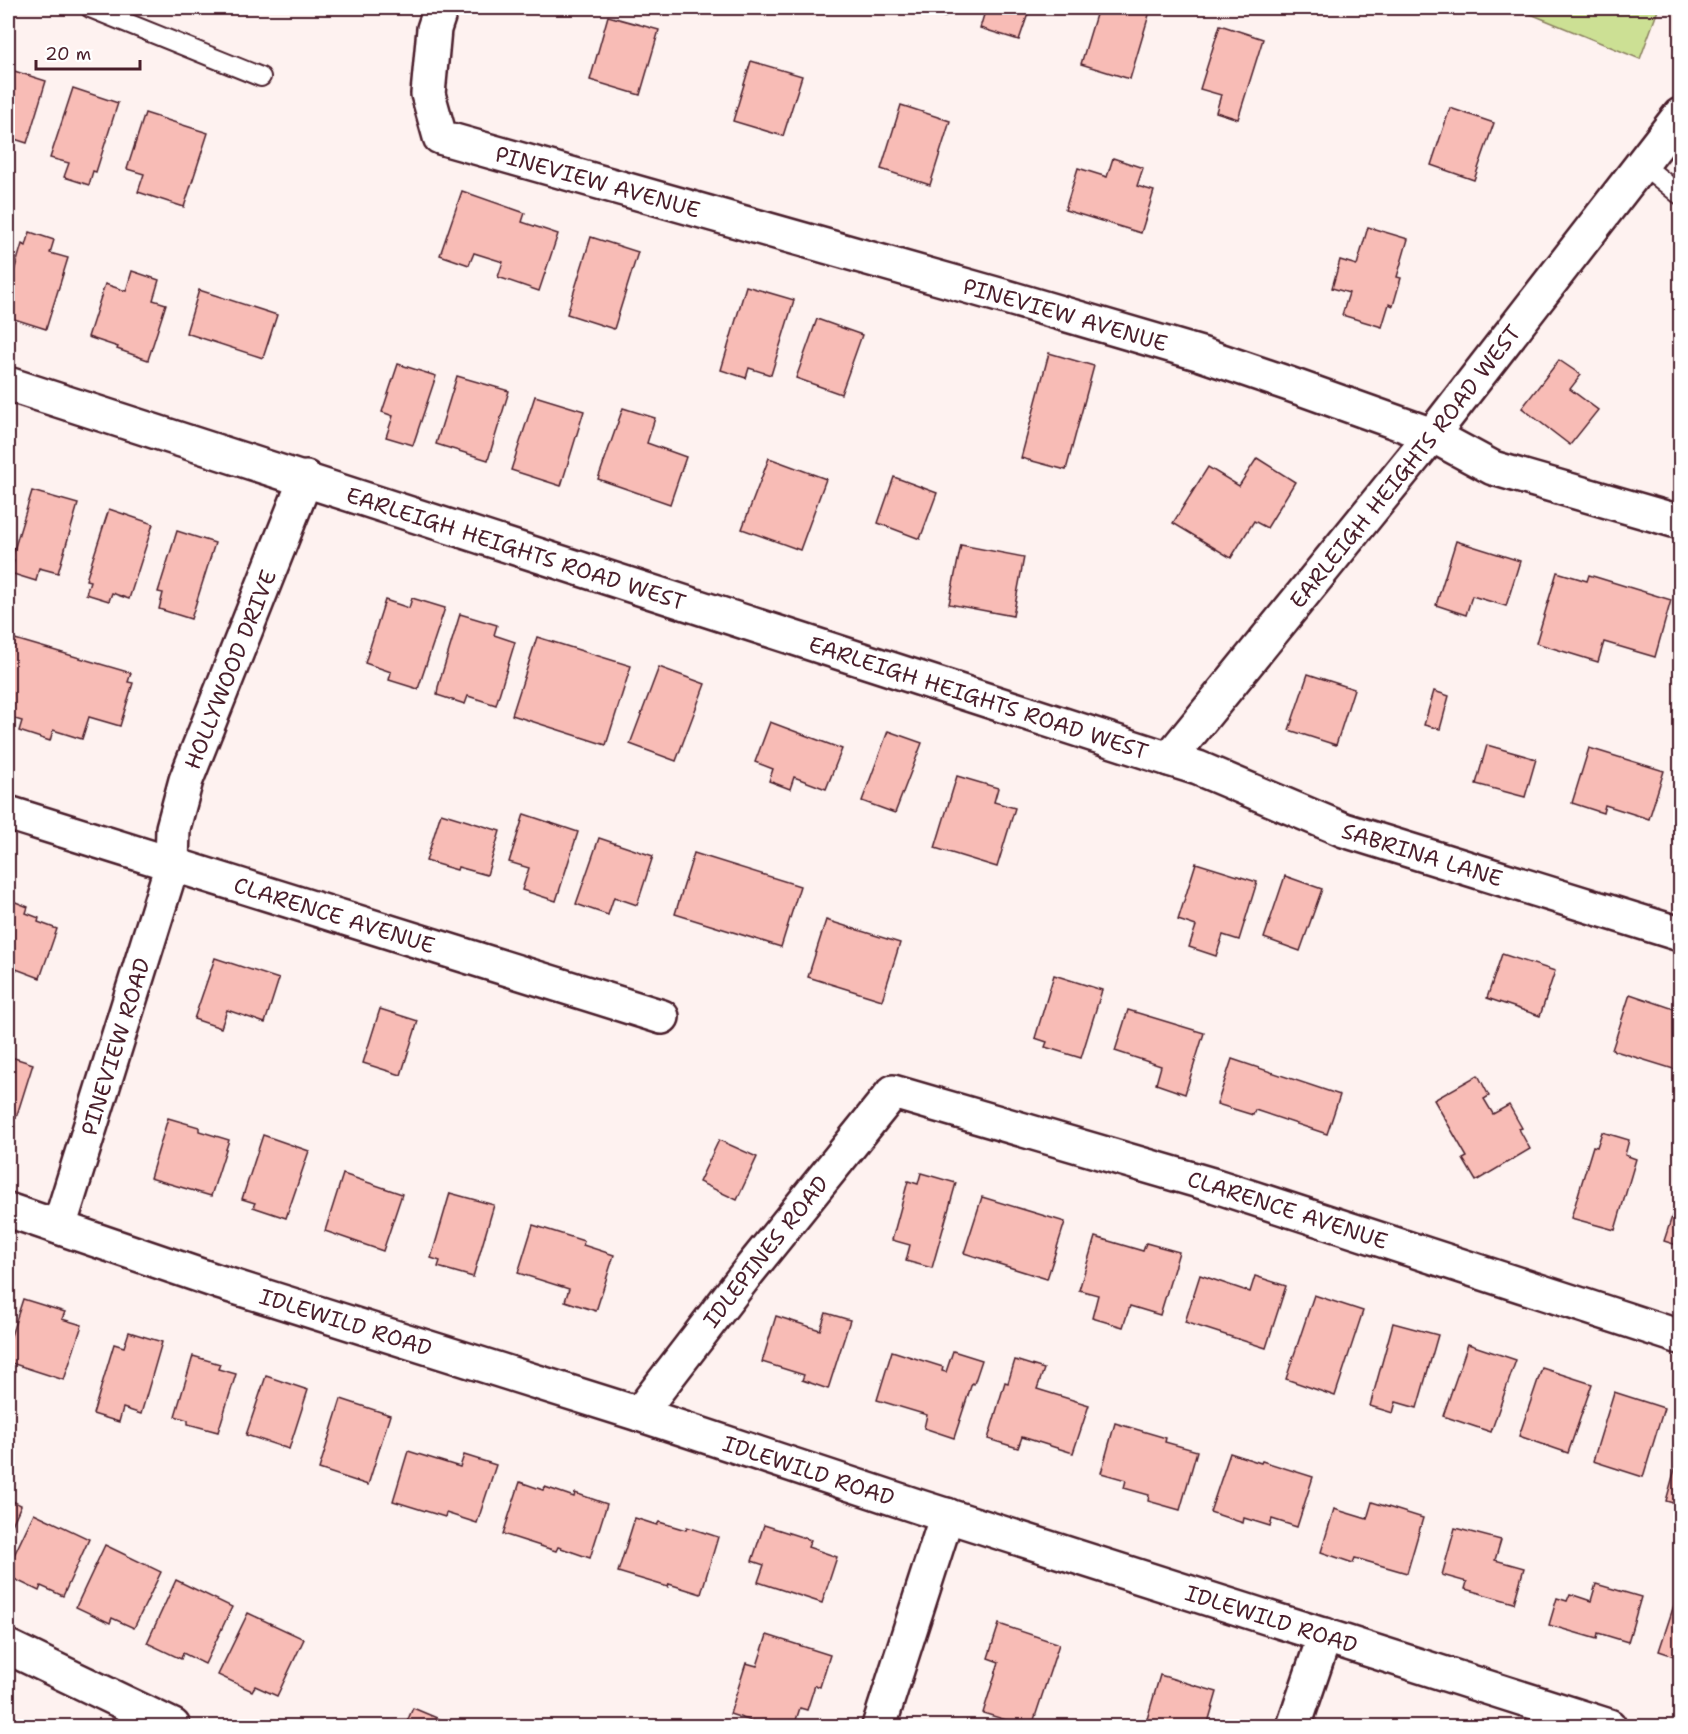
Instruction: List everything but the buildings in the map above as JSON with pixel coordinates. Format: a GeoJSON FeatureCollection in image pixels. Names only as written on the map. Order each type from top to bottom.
{"type":"FeatureCollection","features":[{"type":"Feature","properties":{"kind":"street","name":"PINEVIEW AVENUE"},"geometry":{"type":"LineString","coordinates":[[441,8],[434,29],[428,94],[440,137],[1201,354],[1432,435],[1492,468],[1680,522]]}},
{"type":"Feature","properties":{"kind":"street","name":"EARLEIGH HEIGHTS ROAD WEST"},"geometry":{"type":"LineString","coordinates":[[8,384],[306,478],[1169,759],[1432,435],[1680,115]]}},
{"type":"Feature","properties":{"kind":"street","name":"HOLLYWOOD DRIVE"},"geometry":{"type":"LineString","coordinates":[[172,865],[173,828],[186,780],[306,478]]}},
{"type":"Feature","properties":{"kind":"street","name":"SABRINA LANE"},"geometry":{"type":"LineString","coordinates":[[1169,759],[1198,768],[1344,830],[1680,934]]}},
{"type":"Feature","properties":{"kind":"street","name":"CLARENCE AVENUE"},"geometry":{"type":"LineString","coordinates":[[8,813],[662,1017]]}},
{"type":"Feature","properties":{"kind":"street","name":"PINEVIEW ROAD"},"geometry":{"type":"LineString","coordinates":[[59,1227],[172,865]]}},
{"type":"Feature","properties":{"kind":"street","name":"CLARENCE AVENUE"},"geometry":{"type":"LineString","coordinates":[[893,1092],[1216,1186],[1680,1337]]}},
{"type":"Feature","properties":{"kind":"street","name":"IDLEPINES ROAD"},"geometry":{"type":"LineString","coordinates":[[639,1414],[748,1272],[893,1092]]}},
{"type":"Feature","properties":{"kind":"street","name":"IDLEWILD ROAD"},"geometry":{"type":"LineString","coordinates":[[8,1210],[219,1281],[1609,1726]]}},
{"type":"Feature","properties":{"kind":"street"},"geometry":{"type":"LineString","coordinates":[[879,1726],[947,1515]]}},
{"type":"Feature","properties":{"kind":"street"},"geometry":{"type":"LineString","coordinates":[[1294,1726],[1325,1635]]}},
{"type":"Feature","properties":{"kind":"street"},"geometry":{"type":"LineString","coordinates":[[8,1647],[173,1726]]}},
{"type":"Feature","properties":{"kind":"lane"},"geometry":{"type":"LineString","coordinates":[[90,8],[261,77]]}},
{"type":"Feature","properties":{"kind":"lane"},"geometry":{"type":"LineString","coordinates":[[1642,164],[1680,195]]}},
{"type":"Feature","properties":{"kind":"green space"},"geometry":{"type":"Polygon","coordinates":[[[1516,8],[1657,8],[1658,10],[1640,59],[1516,8]]]}}]}
